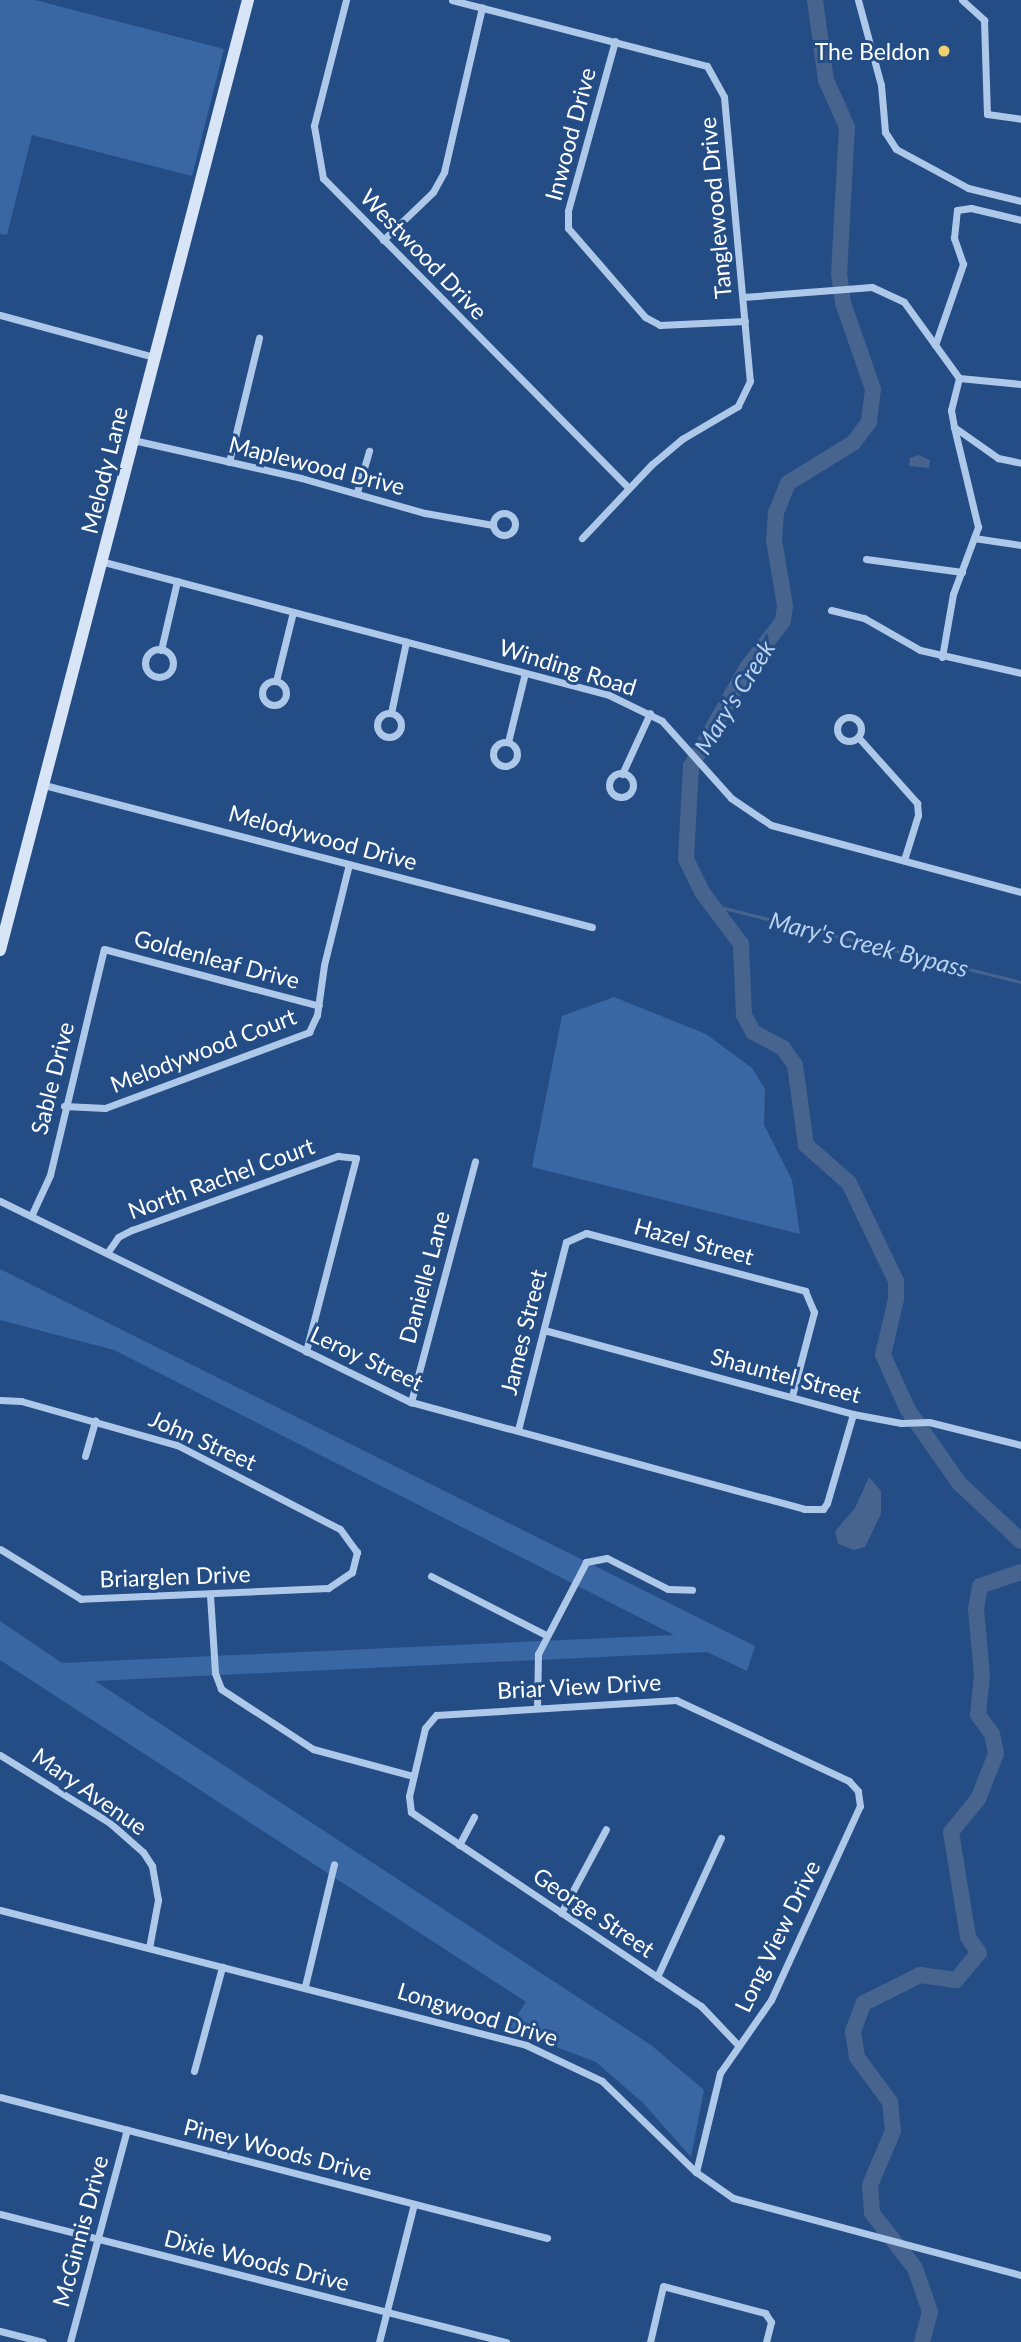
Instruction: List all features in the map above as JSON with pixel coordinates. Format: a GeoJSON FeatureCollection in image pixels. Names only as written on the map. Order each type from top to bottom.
{"type":"FeatureCollection","features":[{"type":"Feature","properties":{"kind":"street","name":"Melody Lane"},"geometry":{"type":"LineString","coordinates":[[0,950],[104,562],[133,440],[248,0]]}},
{"type":"Feature","properties":{"kind":"street","name":"Westwood Drive"},"geometry":{"type":"LineString","coordinates":[[346,0],[314,126],[315,155],[323,178],[627,486]]}},
{"type":"Feature","properties":{"kind":"street","name":"Tanglewood Drive"},"geometry":{"type":"LineString","coordinates":[[452,0],[707,66],[719,81],[724,97],[750,381],[738,406],[682,439],[627,486],[582,538]]}},
{"type":"Feature","properties":{"kind":"street"},"geometry":{"type":"LineString","coordinates":[[858,0],[881,85],[885,132],[896,149],[968,188],[1021,201]]}},
{"type":"Feature","properties":{"kind":"street"},"geometry":{"type":"LineString","coordinates":[[962,0],[984,20],[988,114],[1021,119]]}},
{"type":"Feature","properties":{"kind":"street"},"geometry":{"type":"LineString","coordinates":[[383,240],[433,192],[444,172],[482,8]]}},
{"type":"Feature","properties":{"kind":"street","name":"Inwood Drive"},"geometry":{"type":"LineString","coordinates":[[615,41],[568,211],[568,228],[645,317],[660,325],[745,321]]}},
{"type":"Feature","properties":{"kind":"street"},"geometry":{"type":"LineString","coordinates":[[934,345],[963,264],[954,237],[957,210],[971,208],[1021,220]]}},
{"type":"Feature","properties":{"kind":"street"},"geometry":{"type":"LineString","coordinates":[[743,297],[872,287],[904,302],[959,378],[1021,384]]}},
{"type":"Feature","properties":{"kind":"street"},"geometry":{"type":"LineString","coordinates":[[0,315],[155,357]]}},
{"type":"Feature","properties":{"kind":"street"},"geometry":{"type":"LineString","coordinates":[[229,462],[259,338]]}},
{"type":"Feature","properties":{"kind":"street"},"geometry":{"type":"LineString","coordinates":[[942,657],[953,594],[978,527],[951,410],[959,378]]}},
{"type":"Feature","properties":{"kind":"street"},"geometry":{"type":"LineString","coordinates":[[954,428],[998,458],[1021,463]]}},
{"type":"Feature","properties":{"kind":"street","name":"Maplewood Drive"},"geometry":{"type":"LineString","coordinates":[[133,440],[357,492],[425,513],[492,525]]}},
{"type":"Feature","properties":{"kind":"street"},"geometry":{"type":"LineString","coordinates":[[357,492],[369,451]]}},
{"type":"Feature","properties":{"kind":"street"},"geometry":{"type":"LineString","coordinates":[[974,538],[1021,545]]}},
{"type":"Feature","properties":{"kind":"street"},"geometry":{"type":"LineString","coordinates":[[866,559],[962,572]]}},
{"type":"Feature","properties":{"kind":"street","name":"Winding Road"},"geometry":{"type":"LineString","coordinates":[[104,562],[609,695],[650,713],[683,743],[731,798],[771,825],[1021,892]]}},
{"type":"Feature","properties":{"kind":"street"},"geometry":{"type":"LineString","coordinates":[[161,650],[177,581]]}},
{"type":"Feature","properties":{"kind":"street"},"geometry":{"type":"LineString","coordinates":[[831,610],[864,618],[884,633],[942,657],[1021,673]]}},
{"type":"Feature","properties":{"kind":"street"},"geometry":{"type":"LineString","coordinates":[[276,681],[293,612]]}},
{"type":"Feature","properties":{"kind":"street"},"geometry":{"type":"LineString","coordinates":[[391,713],[406,642]]}},
{"type":"Feature","properties":{"kind":"street"},"geometry":{"type":"LineString","coordinates":[[508,742],[525,673]]}},
{"type":"Feature","properties":{"kind":"street"},"geometry":{"type":"LineString","coordinates":[[622,774],[650,713]]}},
{"type":"Feature","properties":{"kind":"street"},"geometry":{"type":"LineString","coordinates":[[858,737],[917,803],[918,815],[904,860]]}},
{"type":"Feature","properties":{"kind":"street","name":"Melodywood Drive"},"geometry":{"type":"LineString","coordinates":[[44,785],[592,927]]}},
{"type":"Feature","properties":{"kind":"street","name":"Melodywood Court"},"geometry":{"type":"LineString","coordinates":[[64,1106],[105,1108],[296,1040],[313,1028],[319,1006],[324,965],[349,864]]}},
{"type":"Feature","properties":{"kind":"street","name":"Goldenleaf Drive"},"geometry":{"type":"LineString","coordinates":[[104,949],[319,1006]]}},
{"type":"Feature","properties":{"kind":"street","name":"Sable Drive"},"geometry":{"type":"LineString","coordinates":[[32,1214],[50,1175],[64,1106],[104,949]]}},
{"type":"Feature","properties":{"kind":"street","name":"North Rachel Court"},"geometry":{"type":"LineString","coordinates":[[107,1253],[118,1237],[132,1230],[338,1156],[356,1158],[306,1352]]}},
{"type":"Feature","properties":{"kind":"street","name":"Danielle Lane"},"geometry":{"type":"LineString","coordinates":[[411,1402],[475,1161]]}},
{"type":"Feature","properties":{"kind":"street","name":"Leroy Street"},"geometry":{"type":"LineString","coordinates":[[0,1201],[32,1214],[411,1402],[804,1509],[823,1508],[831,1495],[853,1413]]}},
{"type":"Feature","properties":{"kind":"street","name":"Hazel Street"},"geometry":{"type":"LineString","coordinates":[[566,1242],[586,1233],[596,1235],[799,1289],[811,1297],[814,1312],[792,1396]]}},
{"type":"Feature","properties":{"kind":"street","name":"James Street"},"geometry":{"type":"LineString","coordinates":[[518,1430],[566,1242]]}},
{"type":"Feature","properties":{"kind":"street","name":"Shauntel Street"},"geometry":{"type":"LineString","coordinates":[[544,1330],[853,1413],[901,1423],[929,1422],[1021,1445]]}},
{"type":"Feature","properties":{"kind":"street","name":"John Street"},"geometry":{"type":"LineString","coordinates":[[0,1400],[21,1401],[177,1445],[341,1529],[354,1543],[356,1565]]}},
{"type":"Feature","properties":{"kind":"street"},"geometry":{"type":"LineString","coordinates":[[85,1456],[95,1420]]}},
{"type":"Feature","properties":{"kind":"street","name":"Briarglen Drive"},"geometry":{"type":"LineString","coordinates":[[0,1549],[81,1599],[328,1588],[348,1578],[356,1565]]}},
{"type":"Feature","properties":{"kind":"street"},"geometry":{"type":"LineString","coordinates":[[537,1707],[535,1665],[546,1635],[579,1570],[597,1558],[607,1558],[668,1589],[692,1590]]}},
{"type":"Feature","properties":{"kind":"street"},"geometry":{"type":"LineString","coordinates":[[431,1576],[546,1635]]}},
{"type":"Feature","properties":{"kind":"street"},"geometry":{"type":"LineString","coordinates":[[210,1595],[215,1673],[221,1689],[313,1749],[413,1776]]}},
{"type":"Feature","properties":{"kind":"street","name":"Briar View Drive"},"geometry":{"type":"LineString","coordinates":[[422,1819],[411,1812],[413,1776],[425,1727],[436,1715],[537,1707],[660,1700],[692,1705],[849,1781],[858,1791]]}},
{"type":"Feature","properties":{"kind":"street","name":"Mary Avenue"},"geometry":{"type":"LineString","coordinates":[[0,1755],[110,1823],[143,1852],[152,1866],[158,1900],[149,1948]]}},
{"type":"Feature","properties":{"kind":"street","name":"Long View Drive"},"geometry":{"type":"LineString","coordinates":[[696,2172],[714,2088],[738,2045],[771,2000],[860,1806],[858,1791]]}},
{"type":"Feature","properties":{"kind":"street"},"geometry":{"type":"LineString","coordinates":[[459,1845],[474,1817]]}},
{"type":"Feature","properties":{"kind":"street","name":"George Street"},"geometry":{"type":"LineString","coordinates":[[422,1819],[701,2006],[738,2045]]}},
{"type":"Feature","properties":{"kind":"street"},"geometry":{"type":"LineString","coordinates":[[561,1913],[606,1829]]}},
{"type":"Feature","properties":{"kind":"street"},"geometry":{"type":"LineString","coordinates":[[657,1977],[721,1838]]}},
{"type":"Feature","properties":{"kind":"street"},"geometry":{"type":"LineString","coordinates":[[304,1986],[334,1864]]}},
{"type":"Feature","properties":{"kind":"street","name":"Longwood Drive"},"geometry":{"type":"LineString","coordinates":[[0,1910],[496,2035],[583,2069],[620,2095],[696,2172],[733,2198],[1021,2275]]}},
{"type":"Feature","properties":{"kind":"street"},"geometry":{"type":"LineString","coordinates":[[194,2071],[222,1966]]}},
{"type":"Feature","properties":{"kind":"street","name":"Piney Woods Drive"},"geometry":{"type":"LineString","coordinates":[[0,2097],[547,2238]]}},
{"type":"Feature","properties":{"kind":"street","name":"McGinnis Drive"},"geometry":{"type":"LineString","coordinates":[[70,2342],[127,2130]]}},
{"type":"Feature","properties":{"kind":"street"},"geometry":{"type":"LineString","coordinates":[[379,2342],[414,2204]]}},
{"type":"Feature","properties":{"kind":"street","name":"Dixie Woods Drive"},"geometry":{"type":"LineString","coordinates":[[0,2214],[506,2342]]}},
{"type":"Feature","properties":{"kind":"street"},"geometry":{"type":"LineString","coordinates":[[650,2342],[663,2286],[770,2316],[766,2342]]}},
{"type":"Feature","properties":{"kind":"street"},"geometry":{"type":"LineString","coordinates":[[4,2342],[3,2332],[43,2342]]}},
{"type":"Feature","properties":{"kind":"shaded area"},"geometry":{"type":"Polygon","coordinates":[[[0,0],[35,0],[224,49],[192,176],[32,135],[7,235],[0,234],[0,0]]]}},
{"type":"Feature","properties":{"kind":"shaded area"},"geometry":{"type":"Polygon","coordinates":[[[918,455],[930,460],[929,468],[909,466],[910,458],[918,455]]]}},
{"type":"Feature","properties":{"kind":"shaded area"},"geometry":{"type":"Polygon","coordinates":[[[614,997],[706,1034],[752,1068],[765,1089],[764,1125],[792,1180],[800,1234],[532,1167],[562,1016],[614,997]]]}},
{"type":"Feature","properties":{"kind":"shaded area"},"geometry":{"type":"Polygon","coordinates":[[[0,1269],[755,1646],[747,1671],[707,1652],[95,1681],[651,2045],[704,2090],[691,2157],[643,2103],[596,2062],[508,2029],[526,2002],[0,1660],[0,1621],[62,1663],[674,1635],[114,1350],[0,1320],[0,1269]]]}},
{"type":"Feature","properties":{"kind":"shaded area"},"geometry":{"type":"Polygon","coordinates":[[[869,1477],[881,1491],[881,1514],[865,1547],[854,1550],[838,1544],[835,1531],[855,1508],[869,1477]]]}},
{"type":"Feature","properties":{"kind":"waterway","name":"Mary's Creek"},"geometry":{"type":"LineString","coordinates":[[815,0],[826,80],[847,127],[839,274],[843,303],[873,389],[869,422],[853,443],[788,483],[776,512],[774,540],[785,606],[783,621],[747,668],[691,766],[686,859],[702,892],[741,944],[744,1015],[753,1032],[783,1048],[795,1065],[806,1145],[849,1183],[896,1281],[896,1299],[883,1355],[908,1410],[959,1483],[1021,1541]]}},
{"type":"Feature","properties":{"kind":"waterway","name":"Mary's Creek Bypass"},"geometry":{"type":"LineString","coordinates":[[716,906],[1021,982]]}},
{"type":"Feature","properties":{"kind":"waterway","name":"Mary's Creek"},"geometry":{"type":"LineString","coordinates":[[922,2342],[930,2312],[915,2268],[872,2213],[870,2185],[893,2131],[890,2102],[857,2057],[853,2031],[864,2003],[920,1975],[956,1980],[979,1953],[968,1937],[951,1832],[978,1799],[996,1754],[992,1734],[978,1715],[982,1675],[976,1609],[980,1586],[1021,1572]]}},
{"type":"Feature","properties":{"kind":"place","name":"The Beldon"},"geometry":{"type":"Point","coordinates":[944,51]}}]}
